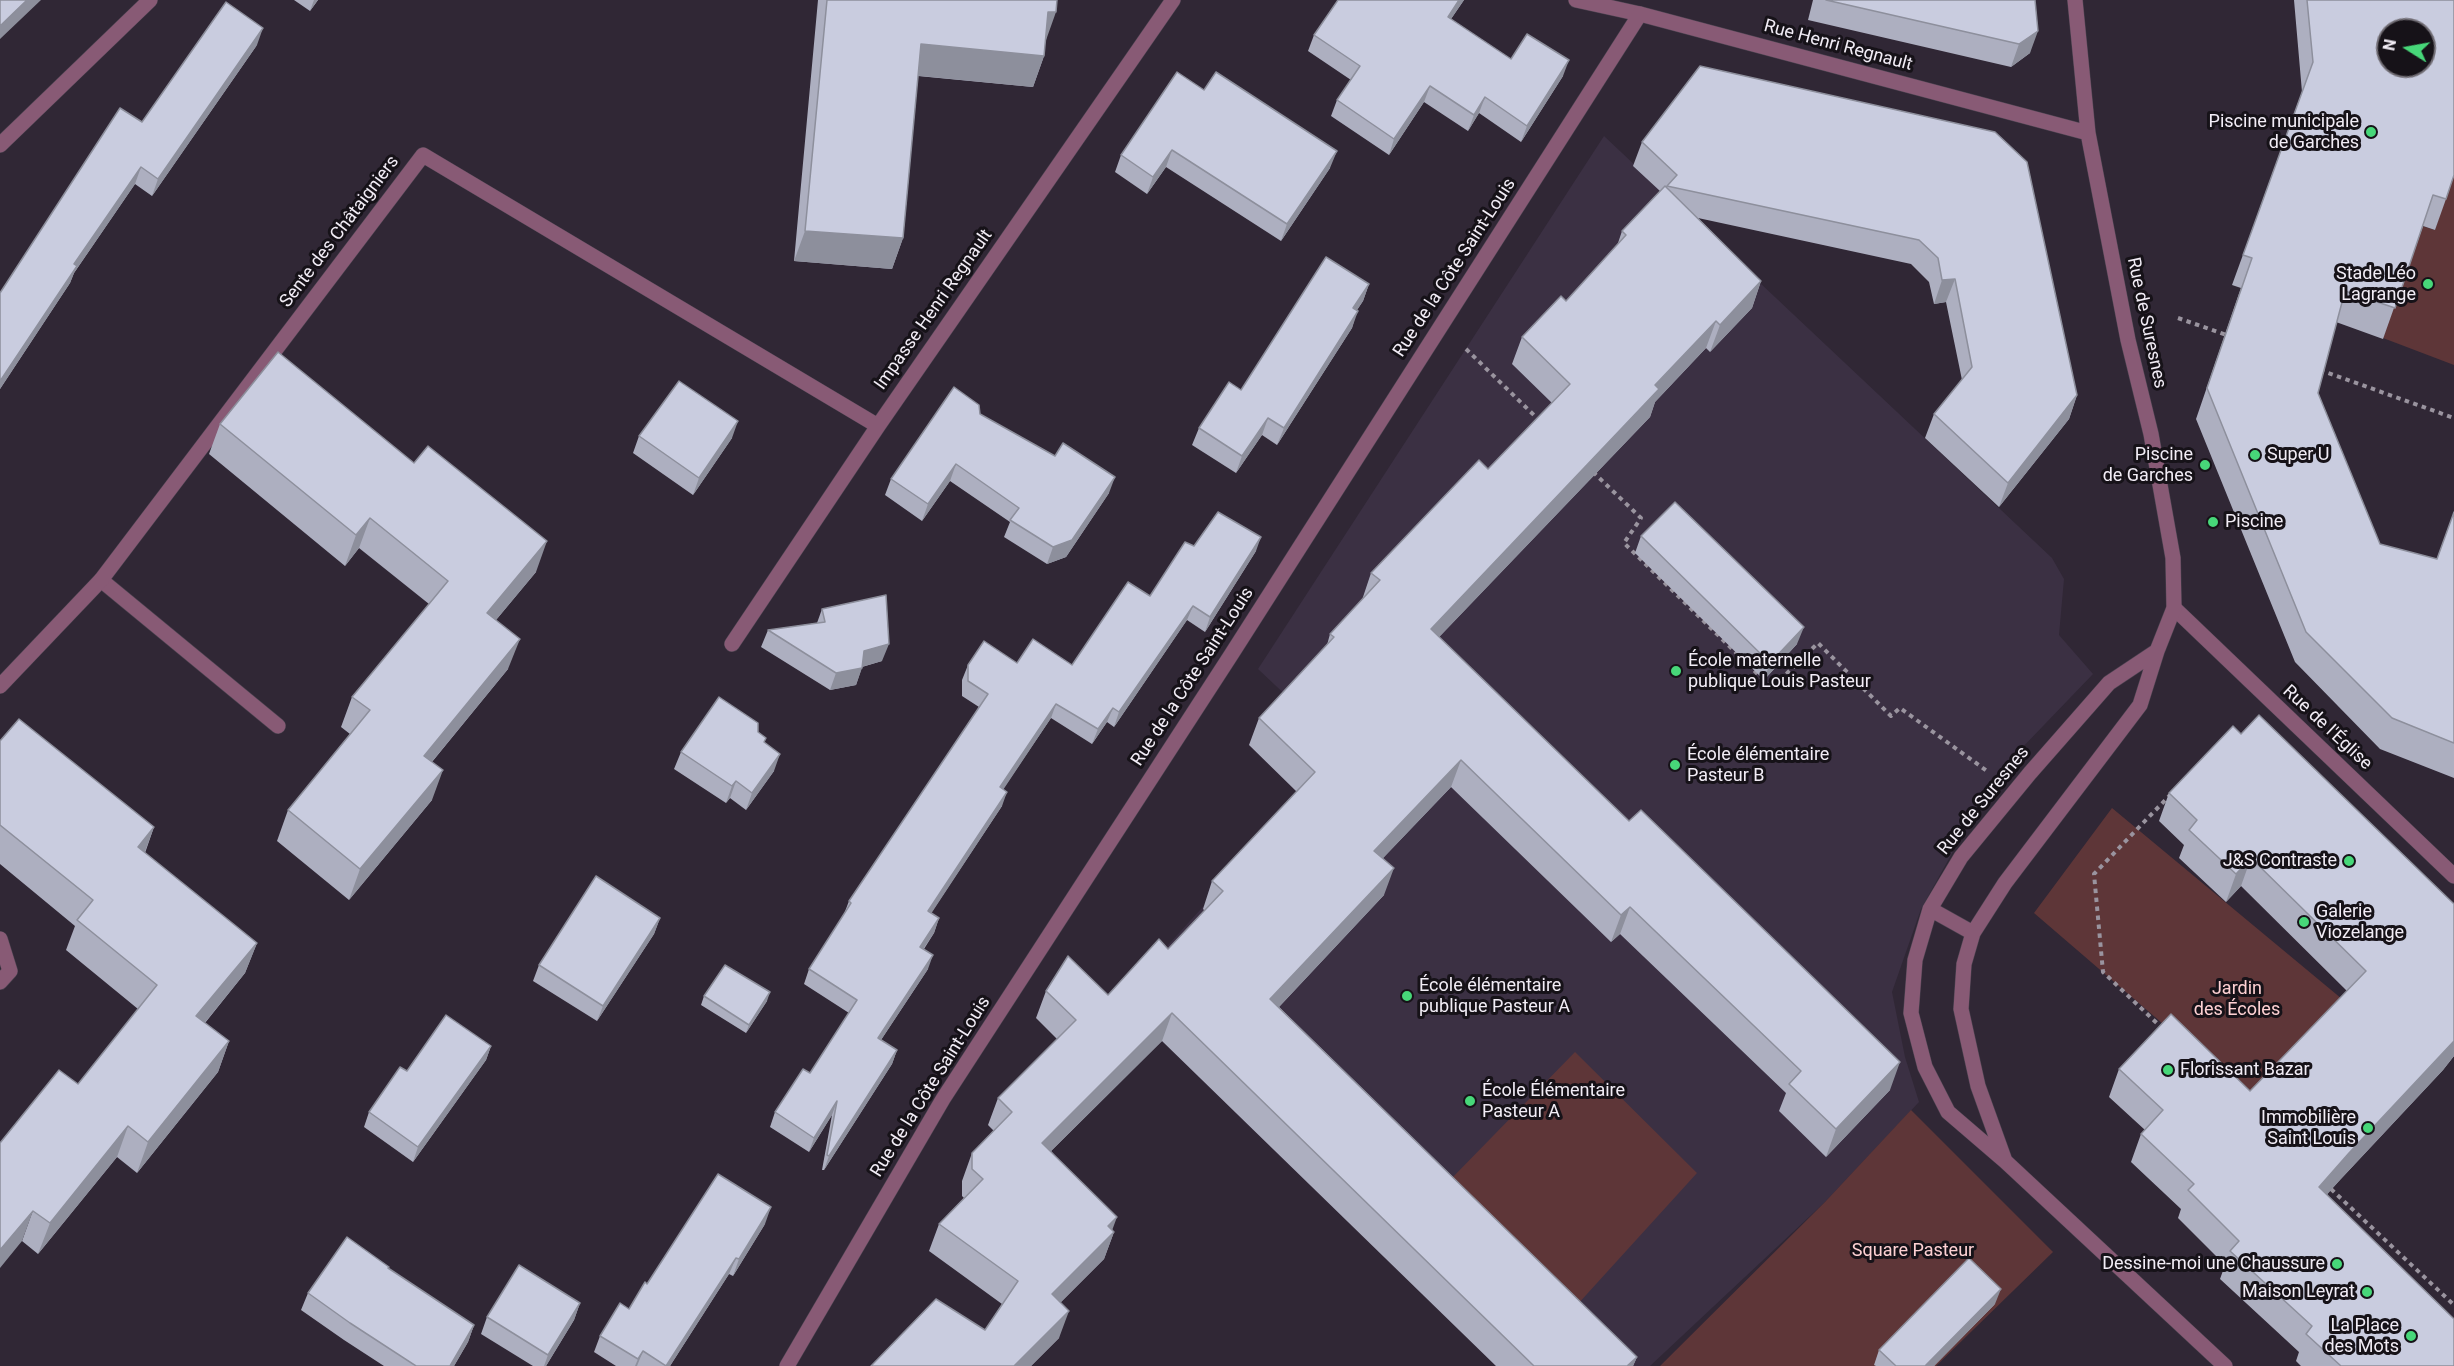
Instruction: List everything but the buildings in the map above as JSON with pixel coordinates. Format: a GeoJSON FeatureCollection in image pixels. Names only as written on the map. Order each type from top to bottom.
{"type":"FeatureCollection","features":[{"type":"Feature","properties":{"kind":"street"},"geometry":{"type":"LineString","coordinates":[[0,145],[150,0]]}},
{"type":"Feature","properties":{"kind":"street","name":"Impasse Henri Regnault"},"geometry":{"type":"LineString","coordinates":[[732,644],[878,426],[1173,0]]}},
{"type":"Feature","properties":{"kind":"street","name":"Rue Henri Regnault"},"geometry":{"type":"LineString","coordinates":[[1576,0],[1640,14],[2088,133]]}},
{"type":"Feature","properties":{"kind":"street","name":"Rue de Suresnes"},"geometry":{"type":"LineString","coordinates":[[2005,1161],[1978,1086],[1961,1009],[1964,964],[1973,933],[2005,883],[2140,705],[2157,651],[2174,608],[2173,558],[2153,445],[2128,340],[2088,133],[2075,0]]}},
{"type":"Feature","properties":{"kind":"street","name":"Rue de la Côte Saint-Louis"},"geometry":{"type":"LineString","coordinates":[[787,1366],[943,1099],[1640,14]]}},
{"type":"Feature","properties":{"kind":"street","name":"Sente des Châtaigniers"},"geometry":{"type":"LineString","coordinates":[[0,686],[101,580],[423,155],[878,426]]}},
{"type":"Feature","properties":{"kind":"street"},"geometry":{"type":"LineString","coordinates":[[101,580],[278,726]]}},
{"type":"Feature","properties":{"kind":"street","name":"Rue de l'Église"},"geometry":{"type":"LineString","coordinates":[[2174,608],[2454,876]]}},
{"type":"Feature","properties":{"kind":"street","name":"Rue de Suresnes"},"geometry":{"type":"LineString","coordinates":[[2157,651],[2109,683],[1961,857],[1930,909],[1915,960],[1911,1013],[1925,1067],[1948,1112],[2005,1161],[2224,1366]]}},
{"type":"Feature","properties":{"kind":"street"},"geometry":{"type":"LineString","coordinates":[[1930,909],[1973,933]]}},
{"type":"Feature","properties":{"kind":"street"},"geometry":{"type":"LineString","coordinates":[[0,939],[10,972],[0,982]]}},
{"type":"Feature","properties":{"kind":"path"},"geometry":{"type":"LineString","coordinates":[[2178,318],[2234,338]]}},
{"type":"Feature","properties":{"kind":"path"},"geometry":{"type":"LineString","coordinates":[[1441,326],[1541,422]]}},
{"type":"Feature","properties":{"kind":"path"},"geometry":{"type":"LineString","coordinates":[[2311,366],[2454,418]]}},
{"type":"Feature","properties":{"kind":"path"},"geometry":{"type":"LineString","coordinates":[[1591,470],[1641,518],[1624,543],[1772,688],[1818,643],[1891,716],[1900,708],[1995,776]]}},
{"type":"Feature","properties":{"kind":"path"},"geometry":{"type":"LineString","coordinates":[[2171,1037],[2103,972],[2094,874],[2175,790]]}},
{"type":"Feature","properties":{"kind":"path"},"geometry":{"type":"LineString","coordinates":[[2331,1189],[2454,1305]]}},
{"type":"Feature","properties":{"kind":"shaded area","name":"École maternelle publique Louis Pasteur"},"geometry":{"type":"Polygon","coordinates":[[[1604,136],[2052,558],[2064,579],[2059,635],[2093,674],[1995,776],[1921,909],[1892,992],[1905,1057],[1919,1102],[1825,1202],[1650,1366],[1496,1366],[1119,999],[1345,751],[1258,669],[1604,136]]]}},
{"type":"Feature","properties":{"kind":"green space","name":"Stade Léo Lagrange"},"geometry":{"type":"Polygon","coordinates":[[[2454,172],[2454,365],[2383,338],[2422,226],[2435,230],[2454,172]]]}},
{"type":"Feature","properties":{"kind":"green space","name":"Jardin des Écoles"},"geometry":{"type":"Polygon","coordinates":[[[2112,808],[2342,999],[2248,1097],[2034,913],[2112,808]]]}},
{"type":"Feature","properties":{"kind":"green space"},"geometry":{"type":"Polygon","coordinates":[[[1575,1052],[1697,1173],[1577,1305],[1451,1179],[1575,1052]]]}},
{"type":"Feature","properties":{"kind":"green space","name":"Square Pasteur"},"geometry":{"type":"Polygon","coordinates":[[[1911,1110],[2053,1252],[1936,1366],[1660,1366],[1825,1202],[1911,1110]]]}},
{"type":"Feature","properties":{"kind":"place","name":"Piscine municipale de Garches"},"geometry":{"type":"Point","coordinates":[2371,132]}},
{"type":"Feature","properties":{"kind":"place","name":"Stade Léo Lagrange"},"geometry":{"type":"Point","coordinates":[2428,284]}},
{"type":"Feature","properties":{"kind":"place","name":"Super U"},"geometry":{"type":"Point","coordinates":[2255,455]}},
{"type":"Feature","properties":{"kind":"place","name":"Piscine de Garches"},"geometry":{"type":"Point","coordinates":[2205,465]}},
{"type":"Feature","properties":{"kind":"place","name":"Piscine"},"geometry":{"type":"Point","coordinates":[2213,522]}},
{"type":"Feature","properties":{"kind":"place","name":"École maternelle publique Louis Pasteur"},"geometry":{"type":"Point","coordinates":[1676,671]}},
{"type":"Feature","properties":{"kind":"place","name":"École élémentaire Pasteur B"},"geometry":{"type":"Point","coordinates":[1675,765]}},
{"type":"Feature","properties":{"kind":"place","name":"J&S Contraste"},"geometry":{"type":"Point","coordinates":[2349,861]}},
{"type":"Feature","properties":{"kind":"place","name":"Galerie Viozelange"},"geometry":{"type":"Point","coordinates":[2304,922]}},
{"type":"Feature","properties":{"kind":"place","name":"École élémentaire publique Pasteur A"},"geometry":{"type":"Point","coordinates":[1407,996]}},
{"type":"Feature","properties":{"kind":"place","name":"Florissant Bazar"},"geometry":{"type":"Point","coordinates":[2168,1070]}},
{"type":"Feature","properties":{"kind":"place","name":"École Élémentaire Pasteur A"},"geometry":{"type":"Point","coordinates":[1470,1101]}},
{"type":"Feature","properties":{"kind":"place","name":"Immobilière Saint Louis"},"geometry":{"type":"Point","coordinates":[2368,1128]}},
{"type":"Feature","properties":{"kind":"place","name":"Dessine-moi une Chaussure"},"geometry":{"type":"Point","coordinates":[2337,1264]}},
{"type":"Feature","properties":{"kind":"place","name":"Maison Leyrat"},"geometry":{"type":"Point","coordinates":[2367,1292]}},
{"type":"Feature","properties":{"kind":"place","name":"La Place des Mots"},"geometry":{"type":"Point","coordinates":[2411,1336]}}]}
